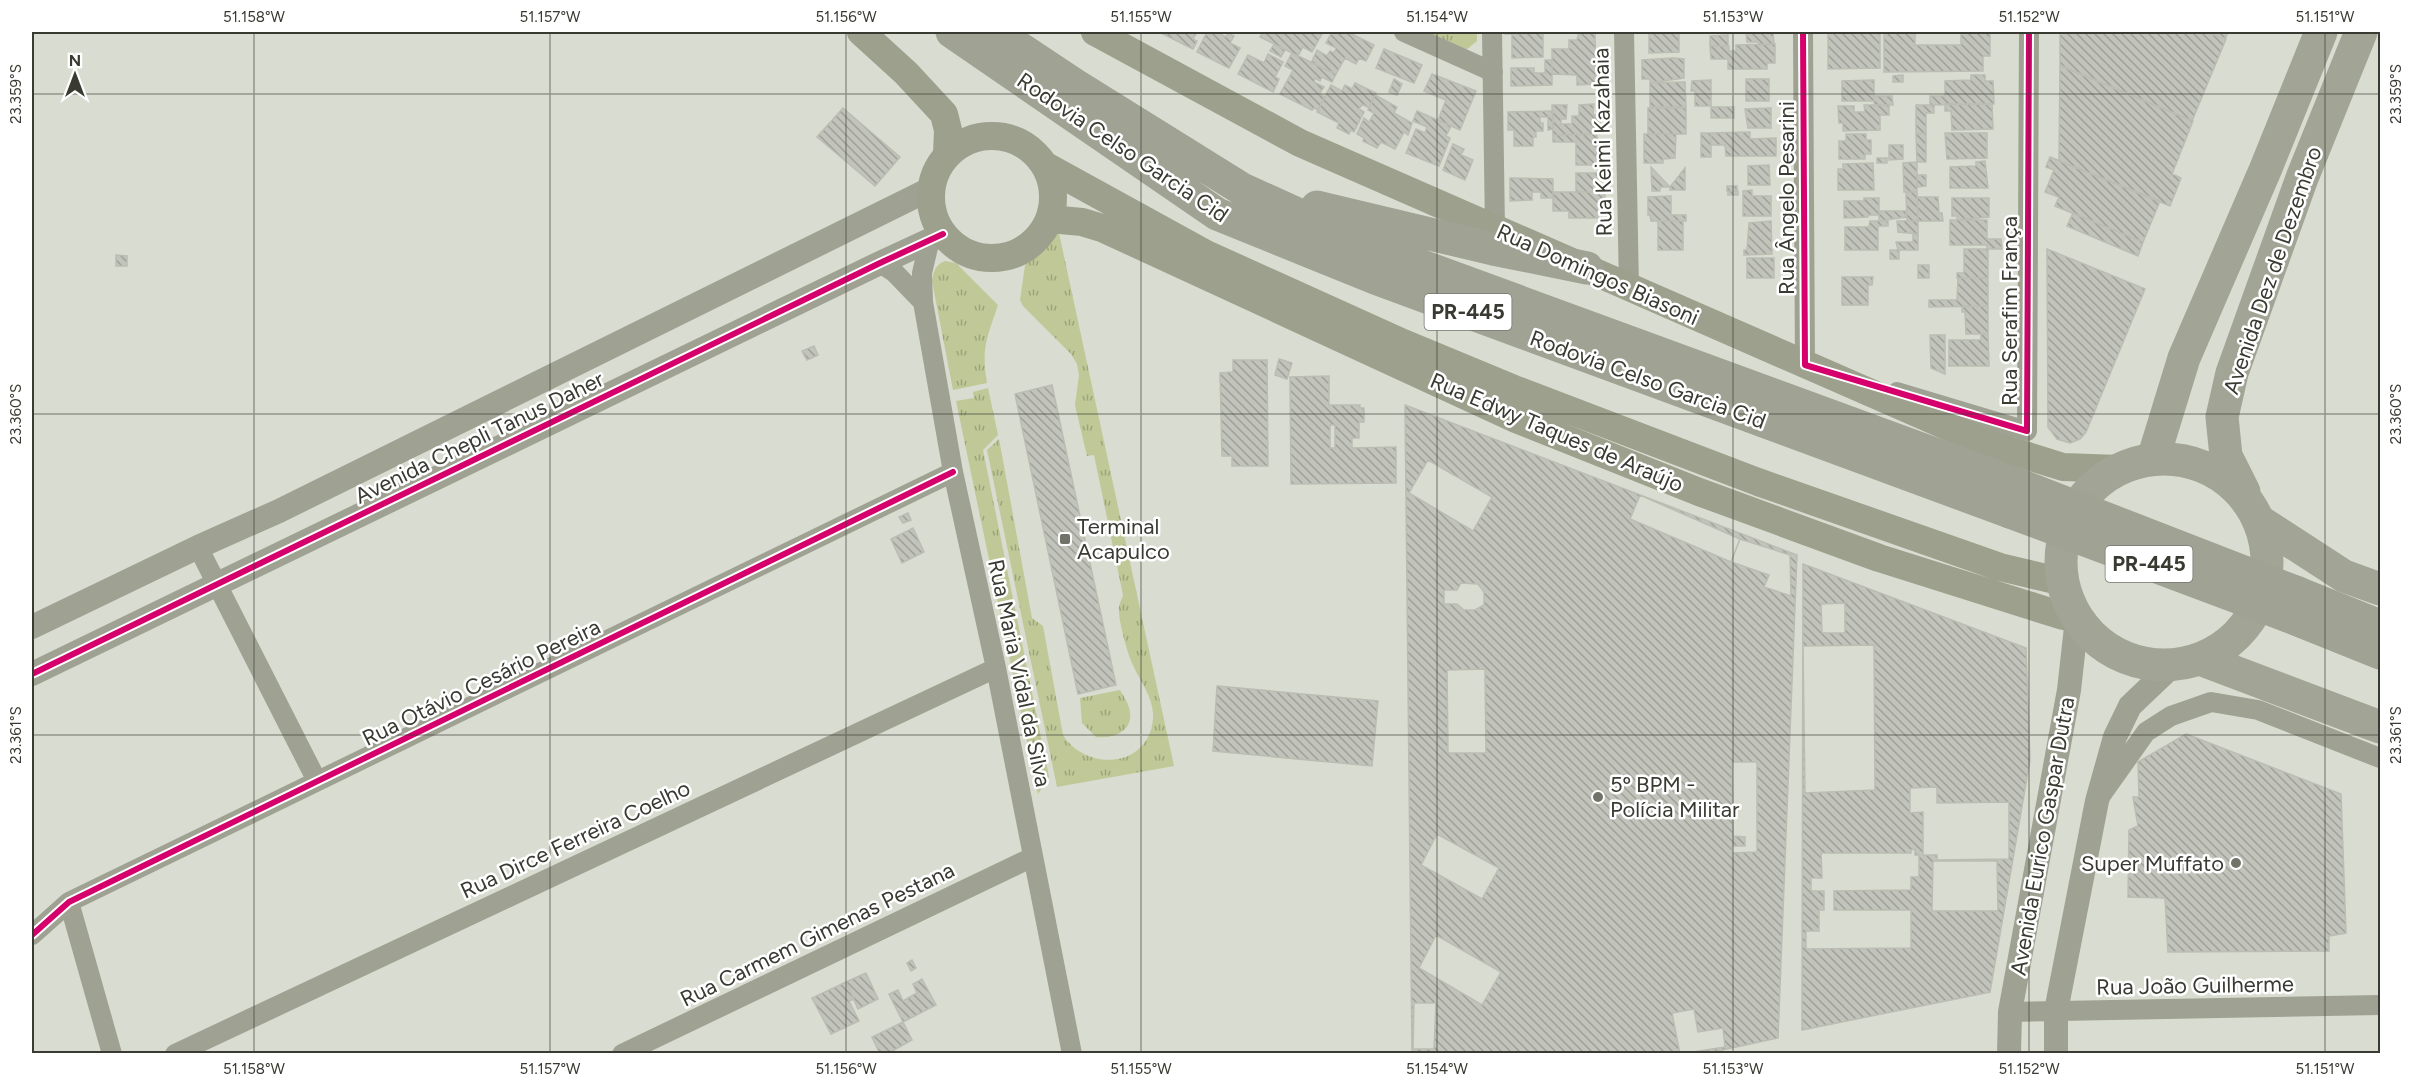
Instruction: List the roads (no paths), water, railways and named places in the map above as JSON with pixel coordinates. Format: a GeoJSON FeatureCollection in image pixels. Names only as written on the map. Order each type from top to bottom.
{"type":"FeatureCollection","features":[{"type":"Feature","properties":{"kind":"highway","name":"Rodovia Celso Garcia Cid"},"geometry":{"type":"LineString","coordinates":[[952,32],[1217,214],[1375,278],[2016,499]]}},
{"type":"Feature","properties":{"kind":"highway","name":"Rodovia Celso Garcia Cid"},"geometry":{"type":"LineString","coordinates":[[995,32],[1076,86],[1242,189],[1370,247],[2293,605],[2380,626]]}},
{"type":"Feature","properties":{"kind":"highway","name":"Avenida Dez de Dezembro"},"geometry":{"type":"LineString","coordinates":[[2153,459],[2184,358],[2266,168],[2321,32]]}},
{"type":"Feature","properties":{"kind":"highway","name":"Avenida Dez de Dezembro"},"geometry":{"type":"LineString","coordinates":[[2256,515],[2226,456],[2222,417],[2232,373],[2298,189],[2361,32]]}},
{"type":"Feature","properties":{"kind":"highway"},"geometry":{"type":"LineString","coordinates":[[1242,189],[1483,247],[1587,268]]}},
{"type":"Feature","properties":{"kind":"highway"},"geometry":{"type":"LineString","coordinates":[[2380,589],[2344,576],[2256,515],[2235,487],[2211,470],[2183,460],[2153,459],[2119,469],[2097,482],[2086,494],[2068,522],[2061,547],[2062,582],[2077,618],[2095,639],[2118,655],[2145,663],[2186,662],[2380,727]]}},
{"type":"Feature","properties":{"kind":"highway"},"geometry":{"type":"LineString","coordinates":[[2186,662],[2225,646],[2249,621],[2264,590],[2268,555],[2256,515]]}},
{"type":"Feature","properties":{"kind":"highway","name":"Rodovia Celso Garcia Cid"},"geometry":{"type":"LineString","coordinates":[[2293,605],[2380,653]]}},
{"type":"Feature","properties":{"kind":"main road"},"geometry":{"type":"LineString","coordinates":[[861,32],[906,73],[944,114],[948,130],[947,154]]}},
{"type":"Feature","properties":{"kind":"main road","name":"Rua Domingos Biasoni"},"geometry":{"type":"LineString","coordinates":[[1095,32],[1300,142],[1983,442],[2063,467],[2119,469]]}},
{"type":"Feature","properties":{"kind":"main road"},"geometry":{"type":"LineString","coordinates":[[982,136],[1002,136],[1019,142],[1034,152],[1046,166],[1053,183],[1054,201],[1050,219],[1041,236],[1025,249],[1007,257],[987,258],[968,254],[937,237],[930,189],[936,170],[947,154],[963,142],[982,136]]}},
{"type":"Feature","properties":{"kind":"main road","name":"Rua Edwy Taques de Araújo"},"geometry":{"type":"LineString","coordinates":[[1046,166],[1206,254],[1491,380],[1824,505],[2000,567],[2062,582]]}},
{"type":"Feature","properties":{"kind":"main road","name":"Rua Edwy Taques de Araújo"},"geometry":{"type":"LineString","coordinates":[[1050,219],[1082,222],[1102,228],[1516,419],[1699,492],[1879,558],[2062,616],[2077,618]]}},
{"type":"Feature","properties":{"kind":"street"},"geometry":{"type":"LineString","coordinates":[[1404,32],[1493,72]]}},
{"type":"Feature","properties":{"kind":"street"},"geometry":{"type":"LineString","coordinates":[[1492,32],[1495,229]]}},
{"type":"Feature","properties":{"kind":"street","name":"Rua Keimi Kazahaia"},"geometry":{"type":"LineString","coordinates":[[1624,32],[1629,288]]}},
{"type":"Feature","properties":{"kind":"street","name":"Rua Ângelo Pesarini"},"geometry":{"type":"LineString","coordinates":[[1803,32],[1806,365]]}},
{"type":"Feature","properties":{"kind":"street","name":"Rua Serafim França"},"geometry":{"type":"LineString","coordinates":[[1806,365],[2027,431],[2029,32]]}},
{"type":"Feature","properties":{"kind":"street","name":"Avenida Chepli Tanus Daher"},"geometry":{"type":"LineString","coordinates":[[32,627],[198,547],[279,511],[930,189]]}},
{"type":"Feature","properties":{"kind":"street","name":"Avenida Chepli Tanus Daher"},"geometry":{"type":"LineString","coordinates":[[32,674],[937,237]]}},
{"type":"Feature","properties":{"kind":"street","name":"Rua Maria Vidal da Silva"},"geometry":{"type":"LineString","coordinates":[[937,237],[922,273],[923,302],[953,472],[996,668],[1072,1053]]}},
{"type":"Feature","properties":{"kind":"street"},"geometry":{"type":"LineString","coordinates":[[880,263],[894,272],[923,302]]}},
{"type":"Feature","properties":{"kind":"street","name":"Rua Otávio Cesário Pereira"},"geometry":{"type":"LineString","coordinates":[[32,935],[69,902],[953,472]]}},
{"type":"Feature","properties":{"kind":"street"},"geometry":{"type":"LineString","coordinates":[[198,547],[317,781]]}},
{"type":"Feature","properties":{"kind":"street","name":"Avenida Eurico Gaspar Dutra"},"geometry":{"type":"LineString","coordinates":[[2009,1053],[2010,1012],[2069,690],[2077,618]]}},
{"type":"Feature","properties":{"kind":"street","name":"Avenida Eurico Gaspar Dutra"},"geometry":{"type":"LineString","coordinates":[[2056,1053],[2056,1011],[2097,801],[2115,737],[2130,706],[2186,662]]}},
{"type":"Feature","properties":{"kind":"street","name":"Rua Dirce Ferreira Coelho"},"geometry":{"type":"LineString","coordinates":[[175,1053],[996,668]]}},
{"type":"Feature","properties":{"kind":"street"},"geometry":{"type":"LineString","coordinates":[[2097,801],[2146,732],[2171,716],[2211,702],[2258,710],[2380,758]]}},
{"type":"Feature","properties":{"kind":"street","name":"Rua Carmem Gimenas Pestana"},"geometry":{"type":"LineString","coordinates":[[622,1053],[1034,857]]}},
{"type":"Feature","properties":{"kind":"street"},"geometry":{"type":"LineString","coordinates":[[69,902],[112,1053]]}},
{"type":"Feature","properties":{"kind":"street","name":"Rua João Guilherme"},"geometry":{"type":"LineString","coordinates":[[2010,1012],[2380,1005]]}},
{"type":"Feature","properties":{"kind":"place","name":"Terminal Acapulco"},"geometry":{"type":"Point","coordinates":[1065,539]}},
{"type":"Feature","properties":{"kind":"place","name":"5º BPM - Polícia Militar"},"geometry":{"type":"Point","coordinates":[1598,797]}},
{"type":"Feature","properties":{"kind":"place","name":"Super Muffato"},"geometry":{"type":"Point","coordinates":[2236,863]}}]}
